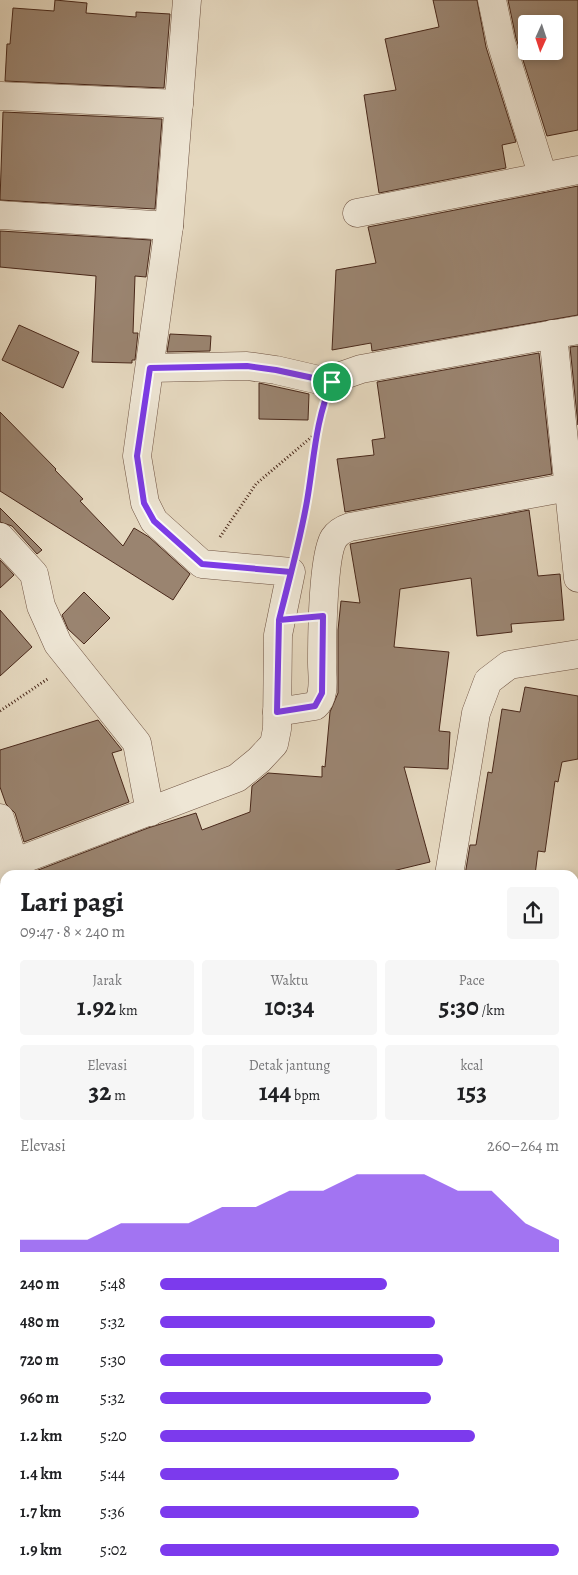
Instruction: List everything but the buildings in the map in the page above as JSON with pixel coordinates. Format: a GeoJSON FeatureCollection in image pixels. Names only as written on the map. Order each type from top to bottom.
{"type":"FeatureCollection","features":[{"type":"Feature","properties":{"kind":"street"},"geometry":{"type":"LineString","coordinates":[[0,818],[11,869],[237,778],[274,744],[278,729],[279,620],[291,572],[202,564],[154,521],[144,503],[137,456],[169,226],[187,0]]}},
{"type":"Feature","properties":{"kind":"street"},"geometry":{"type":"LineString","coordinates":[[492,0],[501,42],[542,177]]}},
{"type":"Feature","properties":{"kind":"street"},"geometry":{"type":"LineString","coordinates":[[1,96],[179,104]]}},
{"type":"Feature","properties":{"kind":"street"},"geometry":{"type":"LineString","coordinates":[[357,212],[578,170]]}},
{"type":"Feature","properties":{"kind":"street"},"geometry":{"type":"LineString","coordinates":[[0,216],[169,226]]}},
{"type":"Feature","properties":{"kind":"street"},"geometry":{"type":"LineString","coordinates":[[150,368],[247,366],[332,382],[341,376],[361,369],[566,332],[569,487],[578,578]]}},
{"type":"Feature","properties":{"kind":"street"},"geometry":{"type":"LineString","coordinates":[[277,712],[315,706],[319,702],[322,693],[323,616],[329,549],[335,536],[341,531],[350,527],[569,487]]}},
{"type":"Feature","properties":{"kind":"street"},"geometry":{"type":"LineString","coordinates":[[0,536],[34,574],[44,614],[58,644],[137,743],[150,812]]}},
{"type":"Feature","properties":{"kind":"street"},"geometry":{"type":"LineString","coordinates":[[279,620],[323,616]]}},
{"type":"Feature","properties":{"kind":"street"},"geometry":{"type":"LineString","coordinates":[[450,870],[476,713],[488,681],[508,665],[578,654]]}},
{"type":"Feature","properties":{"kind":"path"},"geometry":{"type":"LineString","coordinates":[[291,572],[307,502],[316,434],[324,399],[332,382]]}},
{"type":"Feature","properties":{"kind":"path"},"geometry":{"type":"LineString","coordinates":[[202,564],[256,484],[316,434]]}},
{"type":"Feature","properties":{"kind":"path"},"geometry":{"type":"LineString","coordinates":[[0,711],[72,662]]}},
{"type":"Feature","properties":{"kind":"route"},"geometry":{"type":"LineString","coordinates":[[332,382],[247,366],[150,368],[137,456],[139,481],[144,503],[154,521],[202,564],[291,572],[279,620],[277,712],[315,706],[319,702],[322,693],[323,616],[279,620],[291,572],[307,502],[316,434],[324,399],[332,382]]}}]}
